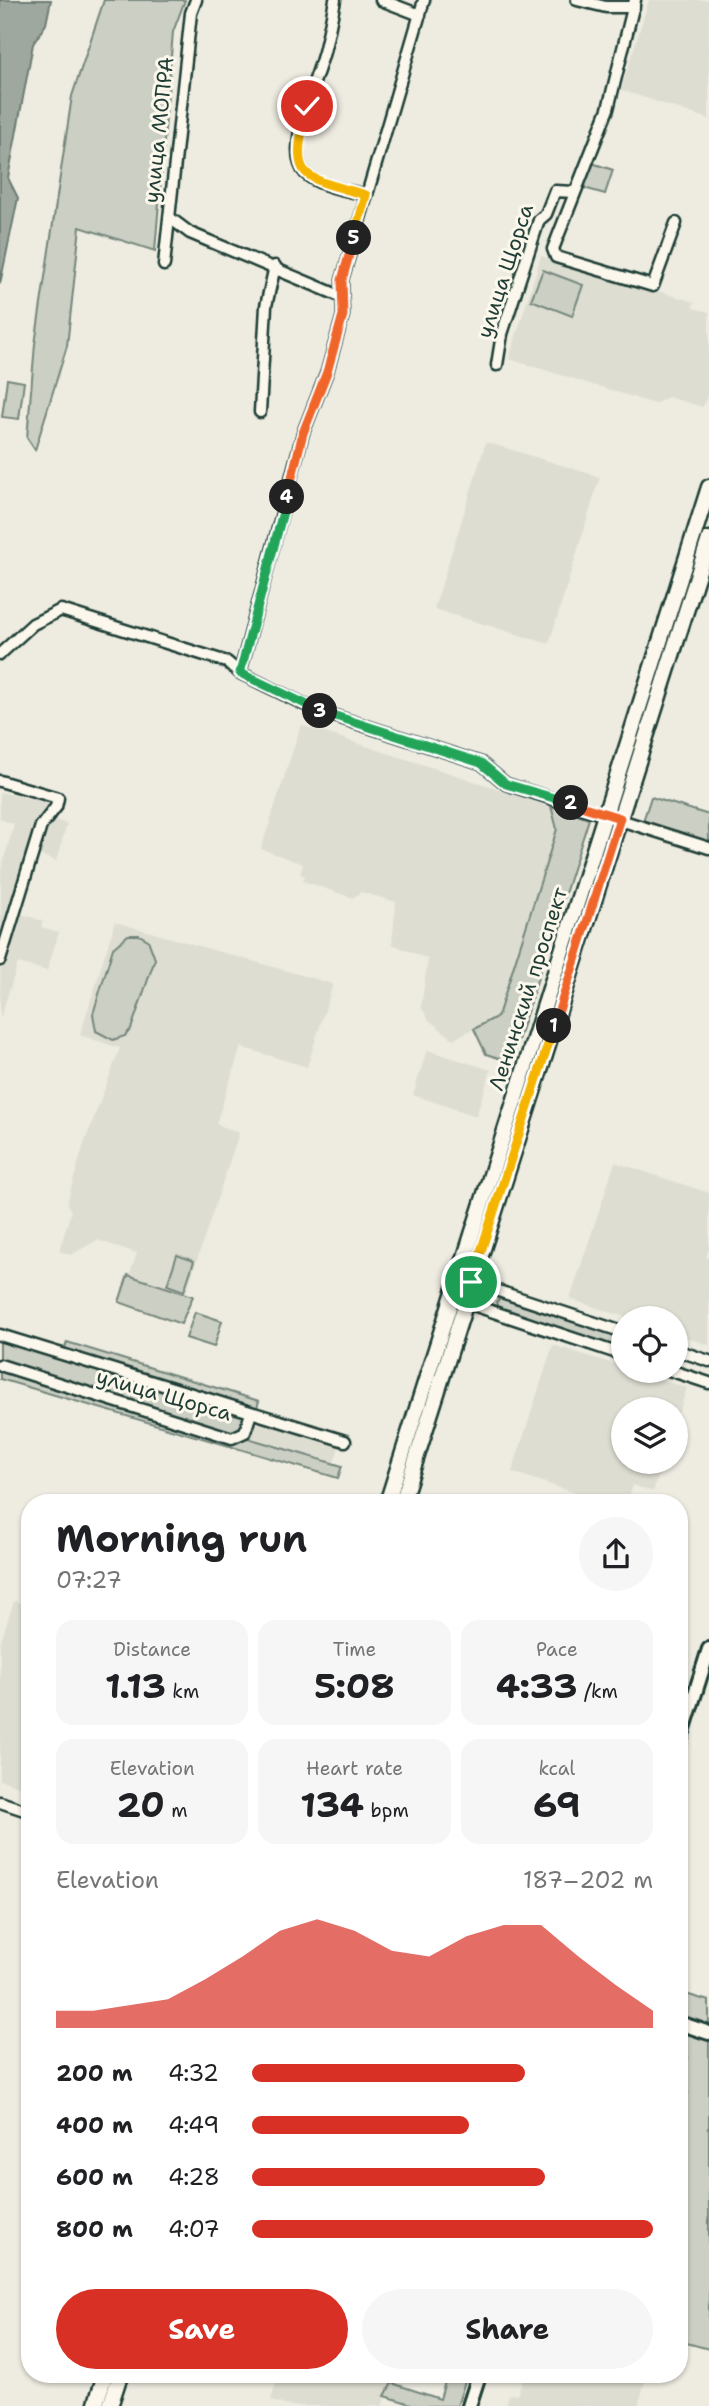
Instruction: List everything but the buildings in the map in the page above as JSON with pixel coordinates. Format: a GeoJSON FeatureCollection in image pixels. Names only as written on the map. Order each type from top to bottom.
{"type":"FeatureCollection","features":[{"type":"Feature","properties":{"kind":"main road","name":"Ленинский проспект"},"geometry":{"type":"LineString","coordinates":[[405,1494],[613,816],[709,487]]}},
{"type":"Feature","properties":{"kind":"main road","name":"Ленинский проспект"},"geometry":{"type":"LineString","coordinates":[[390,1494],[454,1287],[709,539]]}},
{"type":"Feature","properties":{"kind":"main road"},"geometry":{"type":"LineString","coordinates":[[688,1716],[709,1649]]}},
{"type":"Feature","properties":{"kind":"main road"},"geometry":{"type":"LineString","coordinates":[[688,2026],[709,2033]]}},
{"type":"Feature","properties":{"kind":"main road"},"geometry":{"type":"LineString","coordinates":[[95,2406],[102,2383]]}},
{"type":"Feature","properties":{"kind":"main road"},"geometry":{"type":"LineString","coordinates":[[110,2406],[117,2383]]}},
{"type":"Feature","properties":{"kind":"main road"},"geometry":{"type":"LineString","coordinates":[[469,2406],[476,2383]]}},
{"type":"Feature","properties":{"kind":"street","name":"улица МОПРА"},"geometry":{"type":"LineString","coordinates":[[164,265],[191,13],[196,0]]}},
{"type":"Feature","properties":{"kind":"street"},"geometry":{"type":"LineString","coordinates":[[335,0],[325,49],[307,106],[298,162],[306,174],[325,183],[366,195]]}},
{"type":"Feature","properties":{"kind":"street"},"geometry":{"type":"LineString","coordinates":[[381,0],[420,15]]}},
{"type":"Feature","properties":{"kind":"street"},"geometry":{"type":"LineString","coordinates":[[240,673],[303,433],[327,372],[343,315],[340,296],[366,195],[424,0]]}},
{"type":"Feature","properties":{"kind":"street"},"geometry":{"type":"LineString","coordinates":[[577,0],[607,7],[634,4],[608,109],[553,249],[556,257],[653,286],[676,223]]}},
{"type":"Feature","properties":{"kind":"street","name":"улица Щорса"},"geometry":{"type":"LineString","coordinates":[[497,365],[502,334],[539,220],[545,214],[555,191],[574,192]]}},
{"type":"Feature","properties":{"kind":"street"},"geometry":{"type":"LineString","coordinates":[[170,218],[190,233],[275,266],[340,296]]}},
{"type":"Feature","properties":{"kind":"street"},"geometry":{"type":"LineString","coordinates":[[260,412],[266,306],[275,266]]}},
{"type":"Feature","properties":{"kind":"street"},"geometry":{"type":"LineString","coordinates":[[0,654],[33,624],[61,610],[227,662],[240,673],[316,710],[481,763],[506,784],[709,848]]}},
{"type":"Feature","properties":{"kind":"street"},"geometry":{"type":"LineString","coordinates":[[0,782],[58,797],[56,807],[41,826],[0,960]]}},
{"type":"Feature","properties":{"kind":"street"},"geometry":{"type":"LineString","coordinates":[[611,1328],[471,1282],[454,1287],[464,1302],[611,1351]]}},
{"type":"Feature","properties":{"kind":"street"},"geometry":{"type":"LineString","coordinates":[[0,1335],[251,1413]]}},
{"type":"Feature","properties":{"kind":"street"},"geometry":{"type":"LineString","coordinates":[[688,1354],[709,1361]]}},
{"type":"Feature","properties":{"kind":"street","name":"улица Щорса"},"geometry":{"type":"LineString","coordinates":[[0,1365],[232,1437],[245,1432],[251,1413],[345,1441]]}},
{"type":"Feature","properties":{"kind":"street"},"geometry":{"type":"LineString","coordinates":[[688,1376],[709,1383]]}},
{"type":"Feature","properties":{"kind":"street"},"geometry":{"type":"LineString","coordinates":[[0,1802],[21,1809]]}},
{"type":"Feature","properties":{"kind":"shaded area"},"geometry":{"type":"Polygon","coordinates":[[[0,0],[51,0],[46,24],[33,44],[8,178],[18,198],[0,284],[0,0]]]}},
{"type":"Feature","properties":{"kind":"shaded area"},"geometry":{"type":"Polygon","coordinates":[[[104,0],[185,0],[173,32],[155,251],[80,227],[67,346],[35,450],[27,438],[35,344],[72,96],[104,0]]]}},
{"type":"Feature","properties":{"kind":"shaded area"},"geometry":{"type":"Polygon","coordinates":[[[649,0],[709,0],[709,119],[621,90],[649,0]]]}},
{"type":"Feature","properties":{"kind":"shaded area"},"geometry":{"type":"Polygon","coordinates":[[[592,163],[613,170],[605,194],[584,188],[592,163]]]}},
{"type":"Feature","properties":{"kind":"shaded area"},"geometry":{"type":"Polygon","coordinates":[[[541,256],[694,302],[693,308],[709,312],[709,390],[703,407],[668,397],[655,404],[509,359],[541,256]]]}},
{"type":"Feature","properties":{"kind":"shaded area"},"geometry":{"type":"Polygon","coordinates":[[[543,270],[583,285],[572,316],[531,300],[543,270]]]}},
{"type":"Feature","properties":{"kind":"shaded area"},"geometry":{"type":"Polygon","coordinates":[[[7,379],[24,382],[19,419],[2,417],[7,379]]]}},
{"type":"Feature","properties":{"kind":"shaded area"},"geometry":{"type":"Polygon","coordinates":[[[486,442],[600,477],[549,644],[434,609],[486,442]]]}},
{"type":"Feature","properties":{"kind":"shaded area"},"geometry":{"type":"Polygon","coordinates":[[[301,725],[551,806],[557,829],[498,1017],[453,1039],[429,1020],[421,1007],[428,959],[392,944],[396,902],[361,892],[353,898],[303,881],[305,876],[300,874],[303,864],[261,849],[301,725]]]}},
{"type":"Feature","properties":{"kind":"shaded area"},"geometry":{"type":"Polygon","coordinates":[[[0,792],[50,803],[46,817],[67,824],[56,861],[36,854],[18,913],[43,921],[41,927],[59,932],[47,971],[18,963],[0,1019],[1,870],[14,824],[0,819],[0,792]]]}},
{"type":"Feature","properties":{"kind":"shaded area"},"geometry":{"type":"Polygon","coordinates":[[[651,797],[709,815],[709,843],[643,821],[651,797]]]}},
{"type":"Feature","properties":{"kind":"shaded area"},"geometry":{"type":"Polygon","coordinates":[[[551,806],[589,819],[511,1062],[486,1054],[474,1029],[498,1016],[557,829],[551,806]]]}},
{"type":"Feature","properties":{"kind":"shaded area"},"geometry":{"type":"Polygon","coordinates":[[[115,922],[333,984],[307,1067],[241,1047],[216,1124],[239,1133],[186,1293],[130,1274],[137,1253],[97,1240],[71,1255],[59,1251],[71,1212],[67,1203],[83,1147],[120,1048],[80,1035],[115,922]]]}},
{"type":"Feature","properties":{"kind":"shaded area"},"geometry":{"type":"Polygon","coordinates":[[[128,935],[139,935],[148,940],[155,959],[131,1029],[125,1036],[113,1040],[96,1031],[93,1014],[113,948],[128,935]]]}},
{"type":"Feature","properties":{"kind":"shaded area"},"geometry":{"type":"Polygon","coordinates":[[[427,1050],[491,1070],[476,1116],[413,1095],[427,1050]]]}},
{"type":"Feature","properties":{"kind":"shaded area"},"geometry":{"type":"Polygon","coordinates":[[[615,1162],[709,1193],[709,1248],[706,1257],[709,1259],[709,1345],[688,1338],[688,1306],[611,1306],[611,1312],[570,1299],[615,1162]]]}},
{"type":"Feature","properties":{"kind":"shaded area"},"geometry":{"type":"Polygon","coordinates":[[[177,1255],[194,1261],[184,1291],[167,1285],[177,1255]]]}},
{"type":"Feature","properties":{"kind":"shaded area"},"geometry":{"type":"Polygon","coordinates":[[[128,1275],[193,1296],[181,1324],[119,1302],[128,1275]]]}},
{"type":"Feature","properties":{"kind":"shaded area"},"geometry":{"type":"Polygon","coordinates":[[[500,1298],[611,1333],[611,1344],[498,1308],[496,1302],[500,1298]]]}},
{"type":"Feature","properties":{"kind":"shaded area"},"geometry":{"type":"Polygon","coordinates":[[[195,1312],[222,1321],[214,1347],[186,1338],[195,1312]]]}},
{"type":"Feature","properties":{"kind":"shaded area"},"geometry":{"type":"Polygon","coordinates":[[[0,1331],[64,1351],[67,1342],[259,1401],[248,1438],[342,1466],[338,1478],[0,1379],[0,1331]]]}},
{"type":"Feature","properties":{"kind":"shaded area"},"geometry":{"type":"Polygon","coordinates":[[[553,1345],[611,1363],[611,1383],[672,1383],[687,1388],[684,1397],[611,1397],[611,1474],[659,1474],[653,1492],[633,1485],[630,1494],[579,1494],[512,1472],[553,1345]]]}},
{"type":"Feature","properties":{"kind":"shaded area"},"geometry":{"type":"Polygon","coordinates":[[[255,1418],[340,1443],[334,1463],[250,1437],[255,1418]]]}},
{"type":"Feature","properties":{"kind":"shaded area"},"geometry":{"type":"Polygon","coordinates":[[[14,1601],[21,1603],[21,1787],[0,1780],[0,1644],[14,1601]]]}},
{"type":"Feature","properties":{"kind":"shaded area"},"geometry":{"type":"Polygon","coordinates":[[[688,1995],[709,2001],[709,2024],[688,2017],[688,1995]]]}},
{"type":"Feature","properties":{"kind":"shaded area"},"geometry":{"type":"Polygon","coordinates":[[[688,2033],[709,2040],[709,2349],[688,2343],[688,2033]]]}},
{"type":"Feature","properties":{"kind":"shaded area"},"geometry":{"type":"Polygon","coordinates":[[[276,2383],[392,2383],[382,2406],[288,2406],[271,2401],[276,2383]]]}},
{"type":"Feature","properties":{"kind":"shaded area"},"geometry":{"type":"Polygon","coordinates":[[[392,2383],[440,2399],[445,2383],[464,2383],[457,2406],[417,2406],[385,2396],[392,2383]]]}},
{"type":"Feature","properties":{"kind":"shaded area"},"geometry":{"type":"Polygon","coordinates":[[[521,2383],[645,2383],[638,2406],[506,2406],[509,2394],[517,2395],[521,2383]]]}},
{"type":"Feature","properties":{"kind":"route"},"geometry":{"type":"LineString","coordinates":[[307,106],[298,162],[306,174],[325,183],[366,195],[342,280],[340,296],[343,315],[327,372],[303,433],[276,545],[240,673],[316,710],[481,763],[506,784],[620,818],[471,1282]]}}]}
